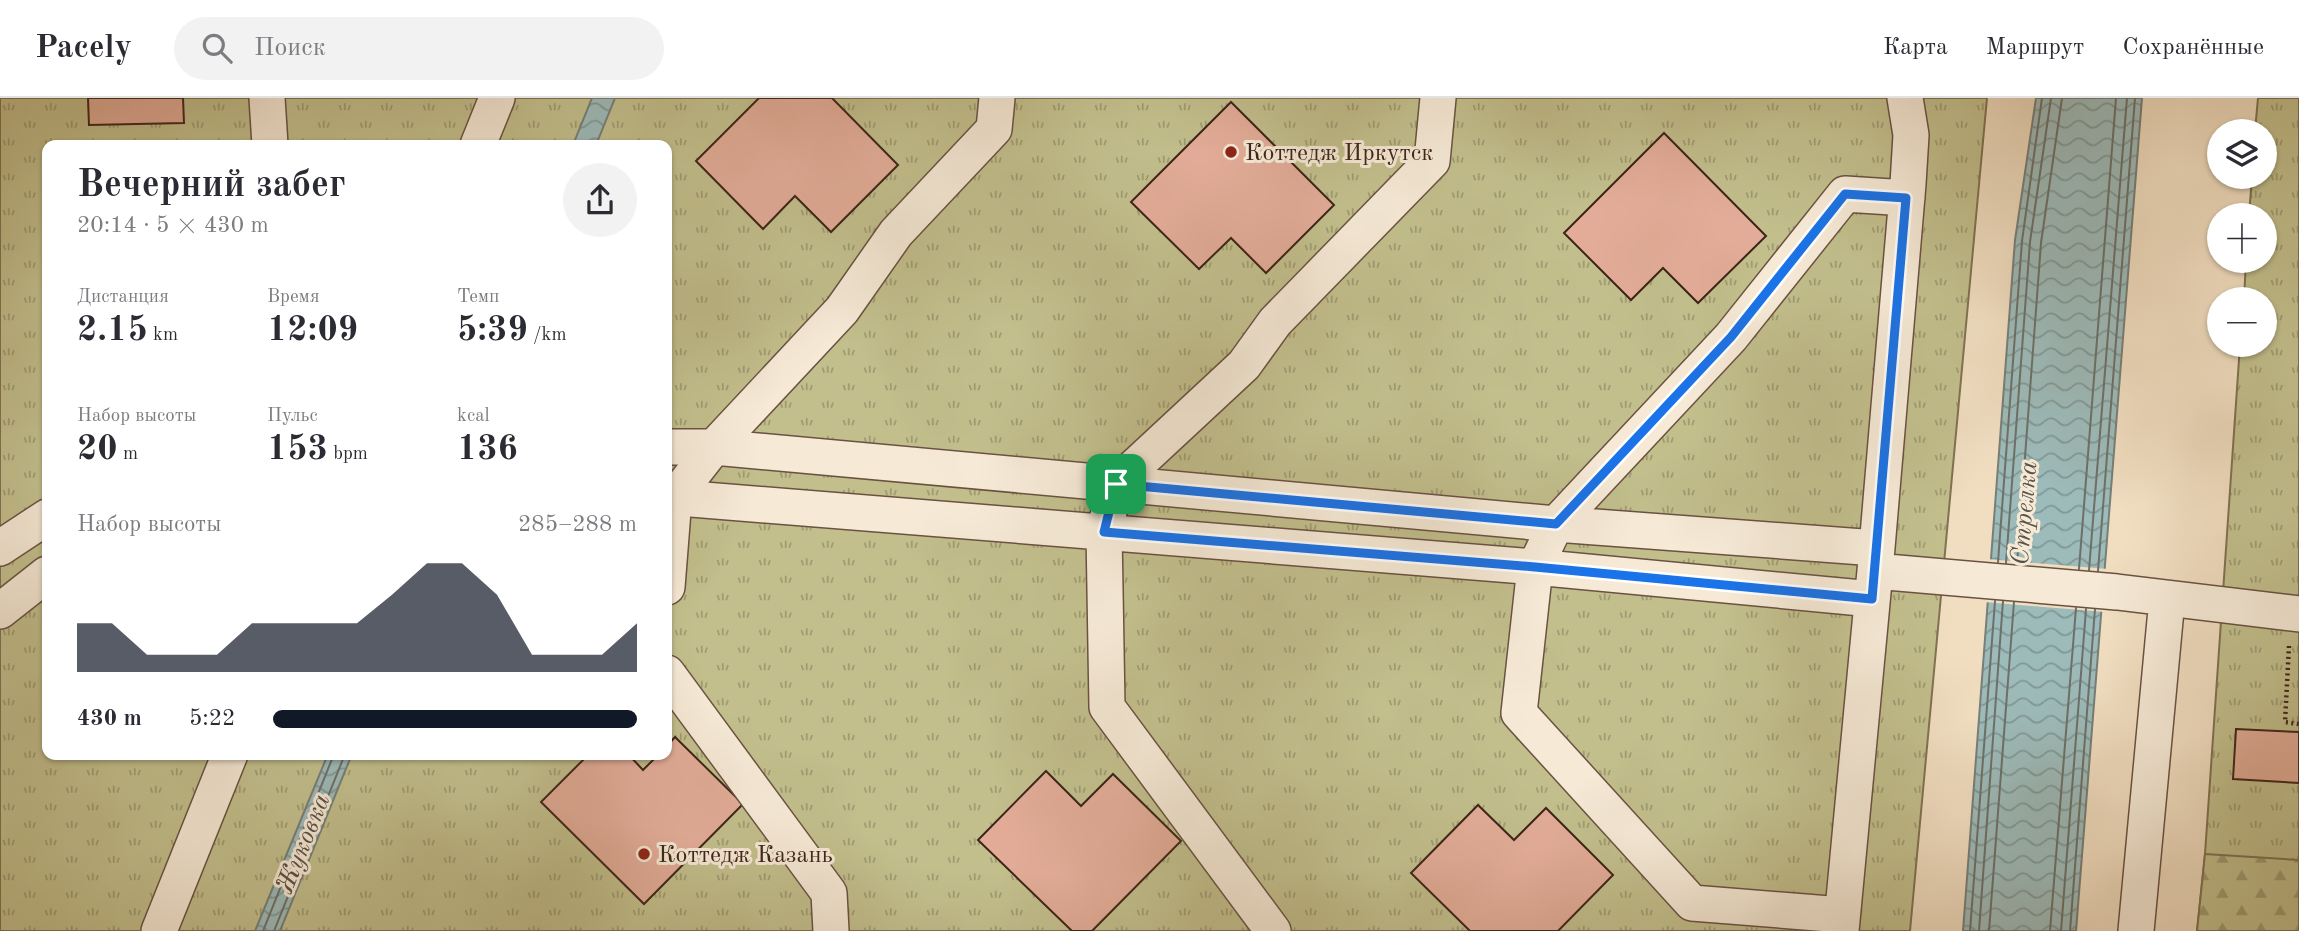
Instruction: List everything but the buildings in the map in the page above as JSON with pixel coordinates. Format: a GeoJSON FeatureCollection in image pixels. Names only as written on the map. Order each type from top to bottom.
{"type":"FeatureCollection","features":[{"type":"Feature","properties":{"kind":"lane"},"geometry":{"type":"LineString","coordinates":[[267,98],[270,140]]}},
{"type":"Feature","properties":{"kind":"lane"},"geometry":{"type":"LineString","coordinates":[[480,140],[497,98]]}},
{"type":"Feature","properties":{"kind":"lane"},"geometry":{"type":"LineString","coordinates":[[672,497],[714,447],[842,310],[896,233],[993,129],[997,98]]}},
{"type":"Feature","properties":{"kind":"lane"},"geometry":{"type":"LineString","coordinates":[[1273,931],[1107,707],[1104,532],[1116,484],[1244,365],[1275,322],[1432,161],[1438,98]]}},
{"type":"Feature","properties":{"kind":"lane"},"geometry":{"type":"LineString","coordinates":[[1905,98],[1911,135],[1906,198],[1875,573],[1841,923],[1692,903],[1519,713],[1535,567],[1556,524],[1731,337],[1845,194],[1906,198]]}},
{"type":"Feature","properties":{"kind":"lane"},"geometry":{"type":"LineString","coordinates":[[672,447],[714,447],[1556,524],[1875,573]]}},
{"type":"Feature","properties":{"kind":"lane"},"geometry":{"type":"LineString","coordinates":[[672,498],[1535,567],[1875,573],[2117,592],[2295,614]]}},
{"type":"Feature","properties":{"kind":"lane"},"geometry":{"type":"LineString","coordinates":[[0,548],[42,520]]}},
{"type":"Feature","properties":{"kind":"lane"},"geometry":{"type":"LineString","coordinates":[[0,611],[42,579]]}},
{"type":"Feature","properties":{"kind":"lane"},"geometry":{"type":"LineString","coordinates":[[2136,931],[2167,599]]}},
{"type":"Feature","properties":{"kind":"lane"},"geometry":{"type":"LineString","coordinates":[[672,680],[829,893],[831,931]]}},
{"type":"Feature","properties":{"kind":"lane"},"geometry":{"type":"LineString","coordinates":[[159,931],[228,760]]}},
{"type":"Feature","properties":{"kind":"path"},"geometry":{"type":"LineString","coordinates":[[2295,614],[2285,722],[2299,724]]}},
{"type":"Feature","properties":{"kind":"green space"},"geometry":{"type":"Polygon","coordinates":[[[0,98],[1987,98],[1910,931],[0,931],[0,98]]]}},
{"type":"Feature","properties":{"kind":"green space"},"geometry":{"type":"Polygon","coordinates":[[[2258,98],[2299,98],[2299,931],[2197,931],[2205,854],[2239,357],[2277,357],[2277,287],[2245,287],[2245,273],[2277,273],[2277,203],[2250,203],[2251,189],[2277,189],[2277,119],[2256,119],[2258,98]]]}},
{"type":"Feature","properties":{"kind":"green space"},"geometry":{"type":"Polygon","coordinates":[[[2205,854],[2299,860],[2299,931],[2197,931],[2205,854]]]}},
{"type":"Feature","properties":{"kind":"water"},"geometry":{"type":"Polygon","coordinates":[[[592,98],[615,98],[598,140],[575,140],[592,98]]]}},
{"type":"Feature","properties":{"kind":"water","name":"Стрелка"},"geometry":{"type":"Polygon","coordinates":[[[2036,98],[2142,98],[2076,931],[1963,931],[2015,240],[2036,98]]]}},
{"type":"Feature","properties":{"kind":"water","name":"Жуковка"},"geometry":{"type":"Polygon","coordinates":[[[326,760],[350,760],[280,931],[255,931],[326,760]]]}},
{"type":"Feature","properties":{"kind":"pier"},"geometry":{"type":"Polygon","coordinates":[[[1987,559],[2108,569],[2105,612],[1984,602],[1987,559]]]}},
{"type":"Feature","properties":{"kind":"place","name":"Коттедж Иркутск"},"geometry":{"type":"Point","coordinates":[1231,152]}},
{"type":"Feature","properties":{"kind":"place","name":"Коттедж Казань"},"geometry":{"type":"Point","coordinates":[644,854]}},
{"type":"Feature","properties":{"kind":"route"},"geometry":{"type":"LineString","coordinates":[[1845,194],[1906,198],[1872,599],[1535,567],[1104,532],[1116,484],[1556,524],[1731,337],[1845,194]]}}]}
